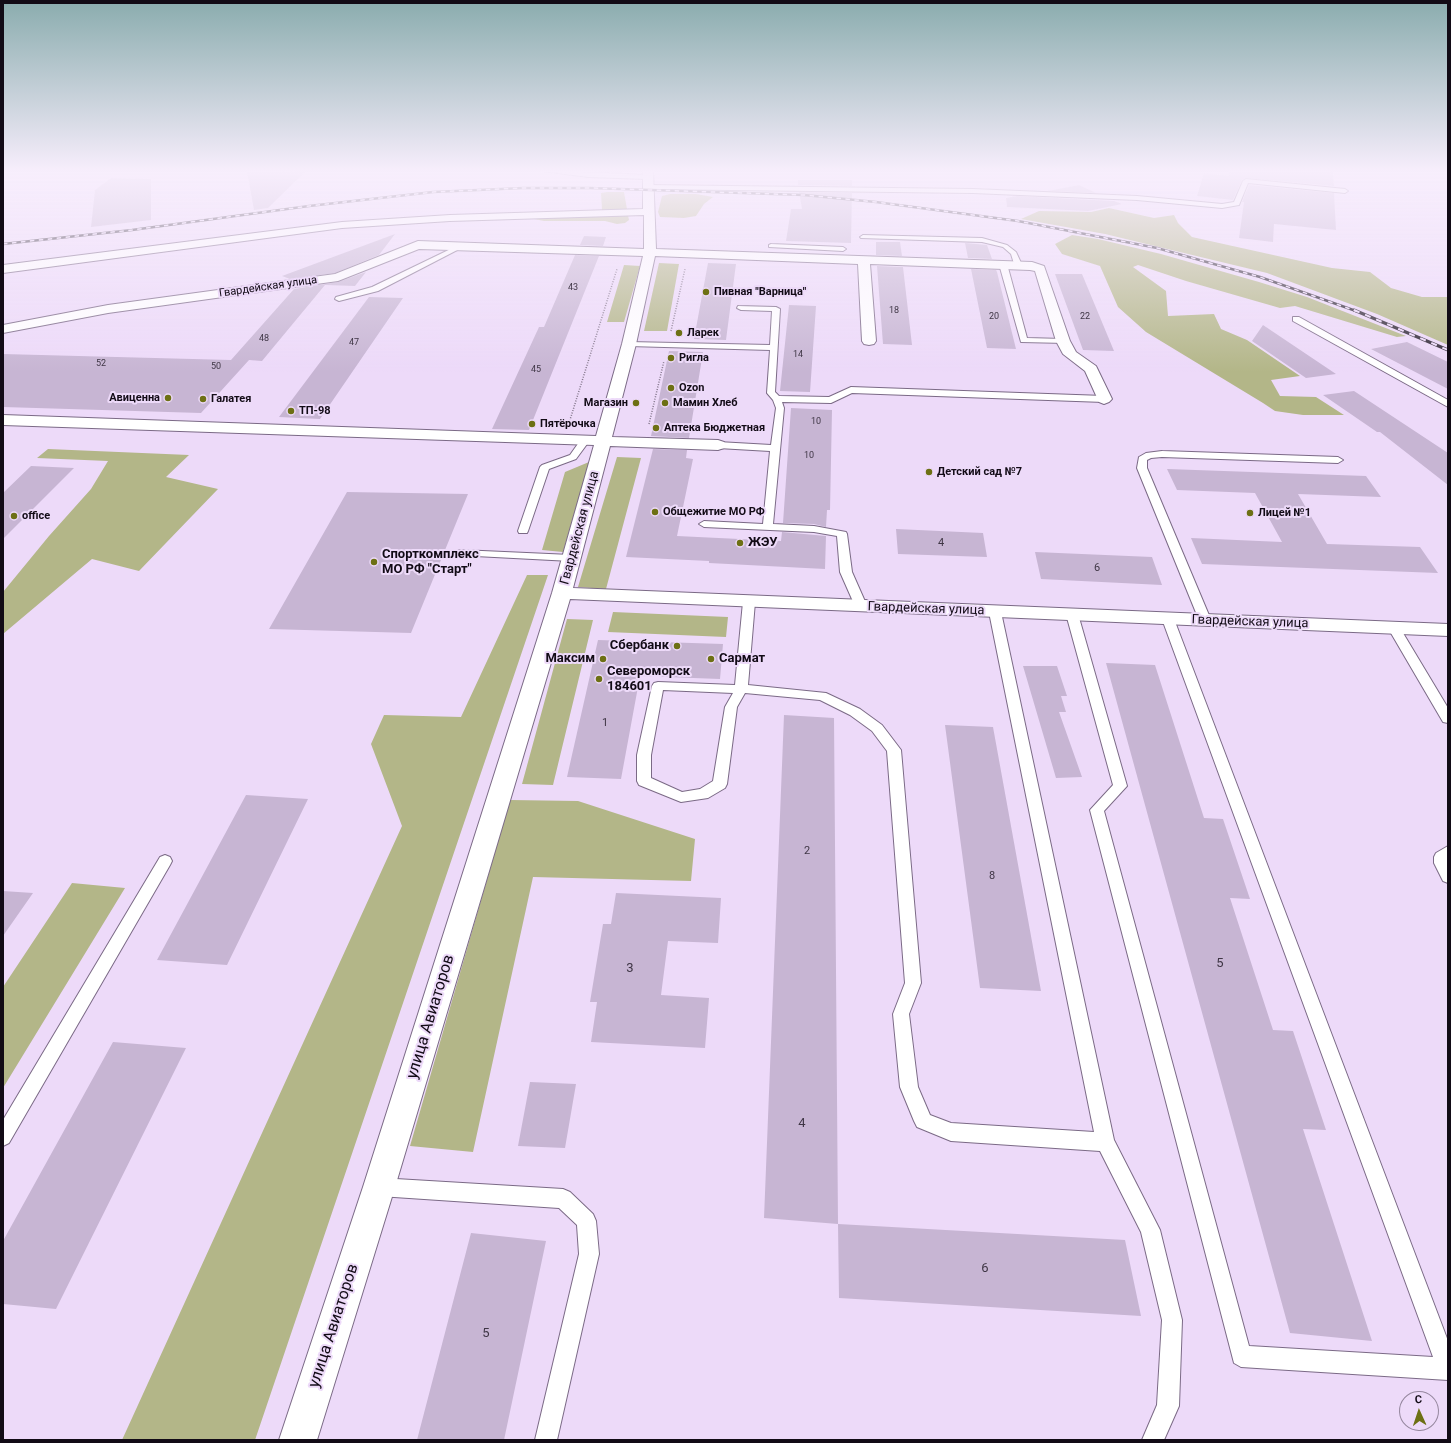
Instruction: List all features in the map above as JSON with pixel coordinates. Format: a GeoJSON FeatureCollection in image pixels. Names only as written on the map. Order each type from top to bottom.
{"type":"FeatureCollection","features":[{"type":"Feature","properties":{"kind":"street"},"geometry":{"type":"LineString","coordinates":[[3,269],[247,237]]}},
{"type":"Feature","properties":{"kind":"street","name":"Гвардейская улица"},"geometry":{"type":"LineString","coordinates":[[649,237],[650,253],[629,344],[562,593],[748,602],[1448,630]]}},
{"type":"Feature","properties":{"kind":"street","name":"Гвардейская улица"},"geometry":{"type":"LineString","coordinates":[[3,329],[108,309],[338,277],[418,246],[460,246],[1003,264],[1032,266],[1040,269],[1063,341],[1070,354],[1091,369],[1104,398]]}},
{"type":"Feature","properties":{"kind":"street"},"geometry":{"type":"LineString","coordinates":[[864,259],[869,341]]}},
{"type":"Feature","properties":{"kind":"street"},"geometry":{"type":"LineString","coordinates":[[3,420],[718,445]]}},
{"type":"Feature","properties":{"kind":"street","name":"улица Авиаторов"},"geometry":{"type":"LineString","coordinates":[[298,1440],[379,1188],[562,593]]}},
{"type":"Feature","properties":{"kind":"lane"},"geometry":{"type":"LineString","coordinates":[[876,237],[982,240],[1005,246],[1014,252],[1018,265]]}},
{"type":"Feature","properties":{"kind":"lane"},"geometry":{"type":"LineString","coordinates":[[339,299],[375,289],[460,246]]}},
{"type":"Feature","properties":{"kind":"lane"},"geometry":{"type":"LineString","coordinates":[[770,246],[843,249]]}},
{"type":"Feature","properties":{"kind":"lane"},"geometry":{"type":"LineString","coordinates":[[1003,264],[1024,340],[1063,341]]}},
{"type":"Feature","properties":{"kind":"lane"},"geometry":{"type":"LineString","coordinates":[[741,308],[776,309],[771,393],[777,399],[780,408],[768,526]]}},
{"type":"Feature","properties":{"kind":"lane"},"geometry":{"type":"LineString","coordinates":[[1296,319],[1448,404]]}},
{"type":"Feature","properties":{"kind":"lane"},"geometry":{"type":"LineString","coordinates":[[629,344],[774,348]]}},
{"type":"Feature","properties":{"kind":"lane"},"geometry":{"type":"LineString","coordinates":[[777,399],[831,400],[851,390],[1104,398]]}},
{"type":"Feature","properties":{"kind":"lane"},"geometry":{"type":"LineString","coordinates":[[523,530],[545,467],[573,457],[585,440]]}},
{"type":"Feature","properties":{"kind":"lane"},"geometry":{"type":"LineString","coordinates":[[718,445],[775,448]]}},
{"type":"Feature","properties":{"kind":"lane"},"geometry":{"type":"LineString","coordinates":[[1205,620],[1142,468],[1142,460],[1149,456],[1162,454],[1338,460]]}},
{"type":"Feature","properties":{"kind":"lane"},"geometry":{"type":"LineString","coordinates":[[704,524],[814,528],[842,534],[846,572],[861,606]]}},
{"type":"Feature","properties":{"kind":"lane"},"geometry":{"type":"LineString","coordinates":[[460,553],[571,558]]}},
{"type":"Feature","properties":{"kind":"lane"},"geometry":{"type":"LineString","coordinates":[[748,602],[741,689],[731,707],[720,784],[703,794],[681,797],[644,781],[644,755],[658,686],[741,689],[822,696],[855,712],[877,728],[894,750],[913,983],[901,1014],[909,1087],[923,1121],[951,1132],[1105,1142]]}},
{"type":"Feature","properties":{"kind":"lane"},"geometry":{"type":"LineString","coordinates":[[995,612],[1105,1142],[1150,1230],[1172,1320],[1168,1406],[1153,1440]]}},
{"type":"Feature","properties":{"kind":"lane"},"geometry":{"type":"LineString","coordinates":[[1072,614],[1120,786],[1097,810],[1241,1356],[1448,1369],[1168,619]]}},
{"type":"Feature","properties":{"kind":"lane"},"geometry":{"type":"LineString","coordinates":[[1394,628],[1448,719]]}},
{"type":"Feature","properties":{"kind":"lane"},"geometry":{"type":"LineString","coordinates":[[1448,852],[1441,857],[1441,863],[1448,877]]}},
{"type":"Feature","properties":{"kind":"lane"},"geometry":{"type":"LineString","coordinates":[[3,1137],[165,861]]}},
{"type":"Feature","properties":{"kind":"lane"},"geometry":{"type":"LineString","coordinates":[[379,1188],[563,1199],[586,1221],[589,1254],[546,1440]]}},
{"type":"Feature","properties":{"kind":"path"},"geometry":{"type":"LineString","coordinates":[[564,440],[622,252]]}},
{"type":"Feature","properties":{"kind":"green space"},"geometry":{"type":"Polygon","coordinates":[[[1068,237],[1087,237],[1161,254],[1307,297],[1406,336],[1397,337],[1295,306],[1280,308],[1186,281],[1138,265],[1133,267],[1166,291],[1168,316],[1214,314],[1221,329],[1247,340],[1300,376],[1271,380],[1280,396],[1316,397],[1344,415],[1303,415],[1275,411],[1146,332],[1118,307],[1100,266],[1062,254],[1055,244],[1068,237]]]}},
{"type":"Feature","properties":{"kind":"green space"},"geometry":{"type":"Polygon","coordinates":[[[1119,237],[1194,237],[1332,268],[1370,272],[1391,288],[1422,297],[1448,297],[1448,345],[1377,314],[1267,273],[1119,237]]]}},
{"type":"Feature","properties":{"kind":"green space"},"geometry":{"type":"Polygon","coordinates":[[[659,263],[679,264],[667,331],[644,331],[659,263]]]}},
{"type":"Feature","properties":{"kind":"green space"},"geometry":{"type":"Polygon","coordinates":[[[624,265],[640,266],[624,322],[607,322],[624,265]]]}},
{"type":"Feature","properties":{"kind":"green space"},"geometry":{"type":"Polygon","coordinates":[[[48,449],[189,455],[166,477],[218,489],[139,571],[92,559],[3,634],[3,592],[49,536],[91,489],[108,461],[37,458],[48,449]]]}},
{"type":"Feature","properties":{"kind":"green space"},"geometry":{"type":"Polygon","coordinates":[[[617,457],[641,458],[606,589],[578,587],[617,457]]]}},
{"type":"Feature","properties":{"kind":"green space"},"geometry":{"type":"Polygon","coordinates":[[[589,462],[563,552],[542,550],[565,472],[589,462]]]}},
{"type":"Feature","properties":{"kind":"green space"},"geometry":{"type":"Polygon","coordinates":[[[527,575],[548,575],[255,1440],[122,1440],[402,826],[371,744],[384,715],[461,717],[527,575]]]}},
{"type":"Feature","properties":{"kind":"green space"},"geometry":{"type":"Polygon","coordinates":[[[613,612],[728,617],[726,637],[608,632],[613,612]]]}},
{"type":"Feature","properties":{"kind":"green space"},"geometry":{"type":"Polygon","coordinates":[[[567,619],[593,620],[553,785],[522,784],[567,619]]]}},
{"type":"Feature","properties":{"kind":"green space"},"geometry":{"type":"Polygon","coordinates":[[[510,800],[578,801],[695,839],[691,881],[533,877],[473,1152],[410,1146],[510,800]]]}},
{"type":"Feature","properties":{"kind":"green space"},"geometry":{"type":"Polygon","coordinates":[[[72,883],[125,888],[3,1088],[3,987],[72,883]]]}},
{"type":"Feature","properties":{"kind":"building"},"geometry":{"type":"Polygon","coordinates":[[[386,237],[392,237],[379,255],[335,273],[290,279],[282,276],[386,237]]]}},
{"type":"Feature","properties":{"kind":"building"},"geometry":{"type":"Polygon","coordinates":[[[583,237],[606,237],[603,246],[580,245],[583,237]]]}},
{"type":"Feature","properties":{"kind":"building"},"geometry":{"type":"Polygon","coordinates":[[[787,237],[851,237],[851,243],[786,241],[787,237]]]}},
{"type":"Feature","properties":{"kind":"building"},"geometry":{"type":"Polygon","coordinates":[[[1239,237],[1273,237],[1273,242],[1239,237]]]}},
{"type":"Feature","properties":{"kind":"building"},"geometry":{"type":"Polygon","coordinates":[[[876,242],[900,242],[902,256],[876,255],[876,242]]]}},
{"type":"Feature","properties":{"kind":"building"},"geometry":{"type":"Polygon","coordinates":[[[965,243],[987,245],[992,259],[968,258],[965,243]]]}},
{"type":"Feature","properties":{"kind":"building"},"geometry":{"type":"Polygon","coordinates":[[[575,255],[599,256],[529,430],[492,429],[539,327],[544,327],[575,255]]]}},
{"type":"Feature","properties":{"kind":"building"},"geometry":{"type":"Polygon","coordinates":[[[708,263],[736,264],[726,340],[694,339],[708,263]]]}},
{"type":"Feature","properties":{"kind":"building"},"geometry":{"type":"Polygon","coordinates":[[[877,266],[903,267],[912,345],[883,344],[877,266]]]}},
{"type":"Feature","properties":{"kind":"building"},"geometry":{"type":"Polygon","coordinates":[[[971,269],[996,270],[1016,349],[987,348],[971,269]]]}},
{"type":"Feature","properties":{"kind":"building"},"geometry":{"type":"Polygon","coordinates":[[[366,272],[355,286],[325,285],[262,361],[249,360],[201,413],[3,407],[3,354],[231,360],[294,289],[338,282],[366,272]]]}},
{"type":"Feature","properties":{"kind":"building"},"geometry":{"type":"Polygon","coordinates":[[[1055,274],[1082,274],[1114,351],[1083,350],[1055,274]]]}},
{"type":"Feature","properties":{"kind":"building"},"geometry":{"type":"Polygon","coordinates":[[[369,297],[403,298],[320,419],[279,417],[369,297]]]}},
{"type":"Feature","properties":{"kind":"building"},"geometry":{"type":"Polygon","coordinates":[[[789,305],[816,306],[810,392],[780,391],[789,305]]]}},
{"type":"Feature","properties":{"kind":"building"},"geometry":{"type":"Polygon","coordinates":[[[1263,325],[1336,374],[1306,378],[1252,341],[1263,325]]]}},
{"type":"Feature","properties":{"kind":"building"},"geometry":{"type":"Polygon","coordinates":[[[1407,342],[1448,362],[1448,389],[1371,349],[1407,342]]]}},
{"type":"Feature","properties":{"kind":"building"},"geometry":{"type":"Polygon","coordinates":[[[669,351],[703,352],[689,438],[651,436],[669,351]]]}},
{"type":"Feature","properties":{"kind":"building"},"geometry":{"type":"Polygon","coordinates":[[[1354,391],[1448,453],[1448,485],[1380,432],[1377,432],[1323,395],[1354,391]]]}},
{"type":"Feature","properties":{"kind":"building"},"geometry":{"type":"Polygon","coordinates":[[[791,408],[832,410],[830,510],[827,510],[826,527],[814,524],[783,523],[791,408]]]}},
{"type":"Feature","properties":{"kind":"building"},"geometry":{"type":"Polygon","coordinates":[[[653,449],[687,450],[686,458],[693,459],[677,536],[781,541],[782,532],[826,536],[825,569],[626,557],[653,449]]]}},
{"type":"Feature","properties":{"kind":"building","name":"office"},"geometry":{"type":"Polygon","coordinates":[[[31,466],[74,468],[3,539],[3,493],[31,466]]]}},
{"type":"Feature","properties":{"kind":"building"},"geometry":{"type":"Polygon","coordinates":[[[1167,469],[1366,476],[1381,497],[1298,494],[1327,544],[1420,547],[1438,573],[1202,564],[1191,538],[1282,542],[1255,493],[1177,490],[1167,469]]]}},
{"type":"Feature","properties":{"kind":"building","name":"Спорткомплекс МО РФ \"Старт\""},"geometry":{"type":"Polygon","coordinates":[[[347,492],[468,494],[411,633],[269,629],[347,492]]]}},
{"type":"Feature","properties":{"kind":"building"},"geometry":{"type":"Polygon","coordinates":[[[896,529],[983,533],[987,557],[898,554],[896,529]]]}},
{"type":"Feature","properties":{"kind":"building"},"geometry":{"type":"Polygon","coordinates":[[[1035,552],[1152,557],[1162,585],[1041,579],[1035,552]]]}},
{"type":"Feature","properties":{"kind":"building"},"geometry":{"type":"Polygon","coordinates":[[[598,640],[723,644],[720,679],[640,676],[621,779],[567,777],[598,640]]]}},
{"type":"Feature","properties":{"kind":"building"},"geometry":{"type":"Polygon","coordinates":[[[1106,663],[1155,665],[1204,818],[1223,819],[1250,899],[1230,898],[1273,1030],[1293,1031],[1326,1130],[1303,1129],[1372,1341],[1290,1333],[1106,663]]]}},
{"type":"Feature","properties":{"kind":"building"},"geometry":{"type":"Polygon","coordinates":[[[1023,666],[1057,666],[1067,696],[1061,696],[1066,712],[1059,712],[1082,777],[1056,778],[1023,666]]]}},
{"type":"Feature","properties":{"kind":"building"},"geometry":{"type":"Polygon","coordinates":[[[784,715],[834,718],[838,1224],[764,1218],[784,715]]]}},
{"type":"Feature","properties":{"kind":"building"},"geometry":{"type":"Polygon","coordinates":[[[945,725],[993,727],[1041,991],[980,988],[945,725]]]}},
{"type":"Feature","properties":{"kind":"building"},"geometry":{"type":"Polygon","coordinates":[[[246,795],[308,799],[227,965],[157,960],[246,795]]]}},
{"type":"Feature","properties":{"kind":"building"},"geometry":{"type":"Polygon","coordinates":[[[3,891],[33,893],[3,936],[3,891]]]}},
{"type":"Feature","properties":{"kind":"building"},"geometry":{"type":"Polygon","coordinates":[[[616,893],[721,898],[718,943],[668,941],[661,995],[709,998],[705,1048],[591,1042],[597,1002],[590,1002],[603,924],[611,924],[616,893]]]}},
{"type":"Feature","properties":{"kind":"building"},"geometry":{"type":"Polygon","coordinates":[[[113,1042],[186,1048],[56,1309],[3,1304],[3,1241],[113,1042]]]}},
{"type":"Feature","properties":{"kind":"building"},"geometry":{"type":"Polygon","coordinates":[[[530,1082],[576,1084],[565,1148],[518,1146],[530,1082]]]}},
{"type":"Feature","properties":{"kind":"building"},"geometry":{"type":"Polygon","coordinates":[[[838,1224],[1125,1240],[1141,1316],[839,1298],[838,1224]]]}},
{"type":"Feature","properties":{"kind":"building"},"geometry":{"type":"Polygon","coordinates":[[[471,1233],[546,1241],[504,1440],[417,1440],[471,1233]]]}},
{"type":"Feature","properties":{"kind":"railway"},"geometry":{"type":"LineString","coordinates":[[3,244],[64,237]]}},
{"type":"Feature","properties":{"kind":"railway"},"geometry":{"type":"LineString","coordinates":[[1102,237],[1157,248],[1260,277],[1356,311]]}},
{"type":"Feature","properties":{"kind":"railway"},"geometry":{"type":"LineString","coordinates":[[1354,310],[1448,350]]}},
{"type":"Feature","properties":{"kind":"place","name":"Пивная \"Варница\""},"geometry":{"type":"Point","coordinates":[706,292]}},
{"type":"Feature","properties":{"kind":"place","name":"Ларек"},"geometry":{"type":"Point","coordinates":[679,333]}},
{"type":"Feature","properties":{"kind":"place","name":"Ригла"},"geometry":{"type":"Point","coordinates":[671,358]}},
{"type":"Feature","properties":{"kind":"place","name":"Ozon"},"geometry":{"type":"Point","coordinates":[671,388]}},
{"type":"Feature","properties":{"kind":"place","name":"Авиценна"},"geometry":{"type":"Point","coordinates":[168,398]}},
{"type":"Feature","properties":{"kind":"place","name":"Галатея"},"geometry":{"type":"Point","coordinates":[203,399]}},
{"type":"Feature","properties":{"kind":"place","name":"Магазин"},"geometry":{"type":"Point","coordinates":[636,403]}},
{"type":"Feature","properties":{"kind":"place","name":"Мамин Хлеб"},"geometry":{"type":"Point","coordinates":[665,403]}},
{"type":"Feature","properties":{"kind":"place","name":"ТП-98"},"geometry":{"type":"Point","coordinates":[291,411]}},
{"type":"Feature","properties":{"kind":"place","name":"Пятёрочка"},"geometry":{"type":"Point","coordinates":[532,424]}},
{"type":"Feature","properties":{"kind":"place","name":"Аптека Бюджетная"},"geometry":{"type":"Point","coordinates":[656,428]}},
{"type":"Feature","properties":{"kind":"place","name":"Детский сад №7"},"geometry":{"type":"Point","coordinates":[929,472]}},
{"type":"Feature","properties":{"kind":"place","name":"Общежитие МО РФ"},"geometry":{"type":"Point","coordinates":[655,512]}},
{"type":"Feature","properties":{"kind":"place","name":"Лицей №1"},"geometry":{"type":"Point","coordinates":[1250,513]}},
{"type":"Feature","properties":{"kind":"place","name":"office"},"geometry":{"type":"Point","coordinates":[14,516]}},
{"type":"Feature","properties":{"kind":"place","name":"ЖЭУ"},"geometry":{"type":"Point","coordinates":[740,543]}},
{"type":"Feature","properties":{"kind":"place","name":"Спорткомплекс МО РФ \"Старт\""},"geometry":{"type":"Point","coordinates":[374,562]}},
{"type":"Feature","properties":{"kind":"place","name":"Сбербанк"},"geometry":{"type":"Point","coordinates":[677,646]}},
{"type":"Feature","properties":{"kind":"place","name":"Максим"},"geometry":{"type":"Point","coordinates":[603,659]}},
{"type":"Feature","properties":{"kind":"place","name":"Сармат"},"geometry":{"type":"Point","coordinates":[711,659]}},
{"type":"Feature","properties":{"kind":"place","name":"Североморск 184601"},"geometry":{"type":"Point","coordinates":[599,679]}}]}
